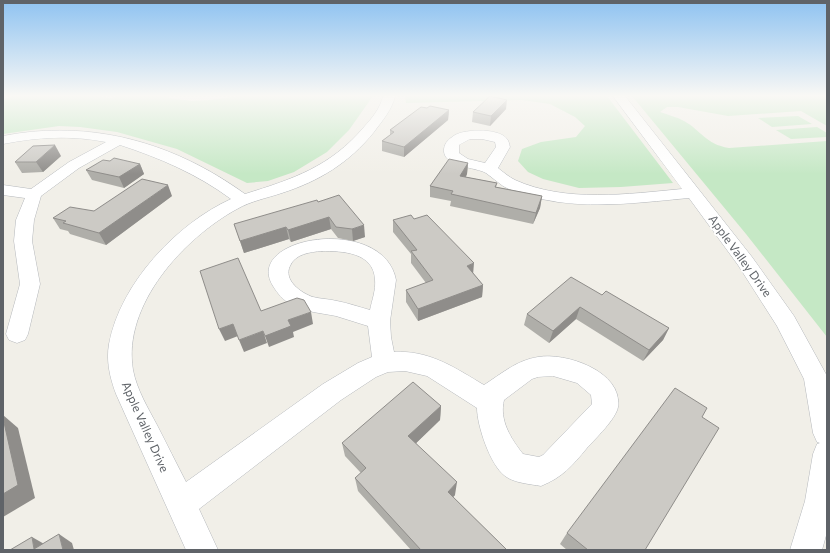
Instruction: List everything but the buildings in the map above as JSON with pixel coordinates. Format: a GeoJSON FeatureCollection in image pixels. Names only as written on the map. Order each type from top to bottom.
{"type":"FeatureCollection","features":[{"type":"Feature","properties":{"kind":"street","name":"Apple Valley Drive"},"geometry":{"type":"LineString","coordinates":[[202,550],[182,503],[167,476],[131,400],[121,369],[120,352],[122,336],[132,306],[155,268],[194,231],[221,211],[242,200],[312,176],[348,154],[359,143],[375,122]]}},
{"type":"Feature","properties":{"kind":"street","name":"Apple Valley Drive"},"geometry":{"type":"LineString","coordinates":[[639,122],[745,260],[786,322],[816,379],[827,433]]}},
{"type":"Feature","properties":{"kind":"street"},"geometry":{"type":"LineString","coordinates":[[3,140],[39,134],[68,132],[119,140],[156,151],[186,164],[215,181],[242,200]]}},
{"type":"Feature","properties":{"kind":"street"},"geometry":{"type":"LineString","coordinates":[[17,334],[30,284],[23,241],[25,220],[34,194],[74,165],[119,140]]}},
{"type":"Feature","properties":{"kind":"street"},"geometry":{"type":"LineString","coordinates":[[490,169],[500,178],[520,187],[531,191],[568,199],[587,200],[659,196],[692,192]]}},
{"type":"Feature","properties":{"kind":"street"},"geometry":{"type":"LineString","coordinates":[[3,190],[34,194]]}},
{"type":"Feature","properties":{"kind":"street"},"geometry":{"type":"LineString","coordinates":[[379,321],[334,308],[308,303],[292,295],[284,289],[278,277],[280,264],[294,251],[310,246],[345,247],[369,253],[383,268],[386,282],[380,308],[379,321],[379,343],[385,362]]}},
{"type":"Feature","properties":{"kind":"street"},"geometry":{"type":"LineString","coordinates":[[182,503],[332,392],[367,370],[385,362],[405,361],[433,367],[490,402]]}},
{"type":"Feature","properties":{"kind":"street"},"geometry":{"type":"LineString","coordinates":[[553,366],[585,374],[603,390],[605,407],[590,426],[552,465],[542,472],[515,466],[504,452],[496,437],[490,417],[490,402],[493,393],[523,372],[538,367],[553,366]]}},
{"type":"Feature","properties":{"kind":"street"},"geometry":{"type":"LineString","coordinates":[[806,550],[820,501],[827,454]]}},
{"type":"Feature","properties":{"kind":"green space"},"geometry":{"type":"Polygon","coordinates":[[[3,122],[355,122],[349,130],[327,152],[294,172],[268,181],[247,183],[177,149],[117,132],[59,126],[3,134],[3,122]]]}},
{"type":"Feature","properties":{"kind":"green space"},"geometry":{"type":"Polygon","coordinates":[[[580,122],[627,122],[673,183],[621,187],[579,188],[543,179],[528,172],[518,161],[522,149],[541,142],[576,137],[585,126],[580,122]]]}},
{"type":"Feature","properties":{"kind":"green space"},"geometry":{"type":"Polygon","coordinates":[[[653,122],[685,122],[714,144],[729,148],[827,141],[827,337],[746,234],[653,122]]]}},
{"type":"Feature","properties":{"kind":"green space"},"geometry":{"type":"Polygon","coordinates":[[[764,122],[808,122],[812,124],[772,127],[764,122]]]}},
{"type":"Feature","properties":{"kind":"green space"},"geometry":{"type":"Polygon","coordinates":[[[820,122],[827,122],[827,126],[820,122]]]}},
{"type":"Feature","properties":{"kind":"green space"},"geometry":{"type":"Polygon","coordinates":[[[817,127],[827,133],[827,137],[791,139],[776,130],[817,127]]]}}]}
